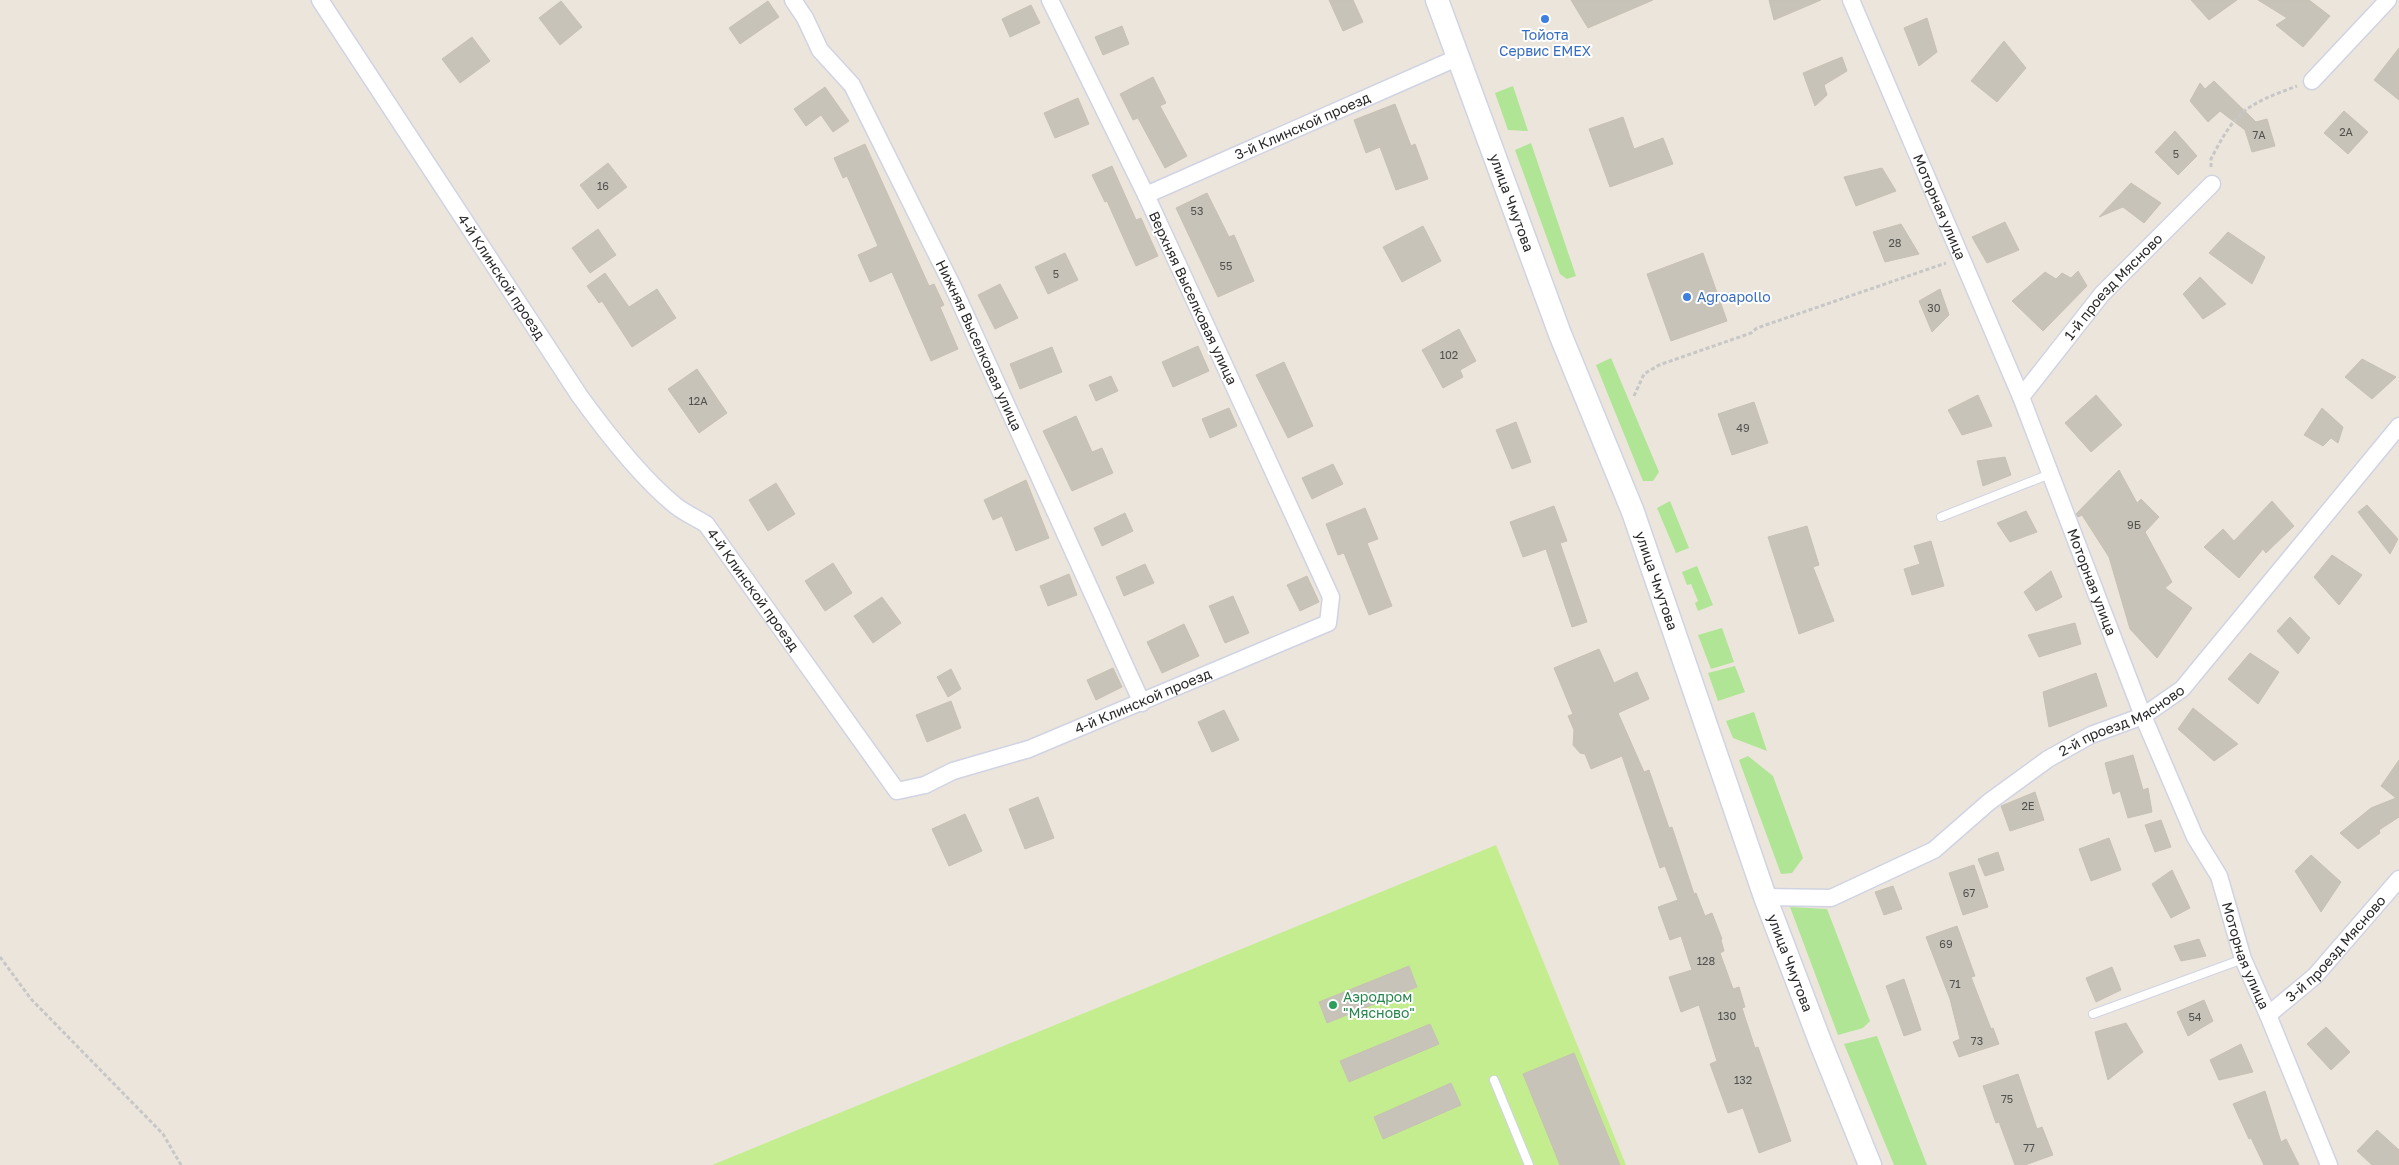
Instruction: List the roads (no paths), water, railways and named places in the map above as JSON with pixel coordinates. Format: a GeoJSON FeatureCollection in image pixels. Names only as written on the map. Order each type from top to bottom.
{"type":"FeatureCollection","features":[{"type":"Feature","properties":{"kind":"main road","name":"улица Чмутова"},"geometry":{"type":"LineString","coordinates":[[1437,0],[1560,334],[1633,512],[1765,897],[1820,1044],[1870,1165]]}},
{"type":"Feature","properties":{"kind":"street","name":"4-й Клинской проезд"},"geometry":{"type":"LineString","coordinates":[[320,0],[594,416],[642,472],[676,507],[706,524],[896,791],[925,785],[953,771],[1029,749],[1328,623],[1331,597]]}},
{"type":"Feature","properties":{"kind":"street","name":"Нижняя Выселковая улица"},"geometry":{"type":"LineString","coordinates":[[793,0],[806,18],[820,50],[852,85],[936,252],[1142,702]]}},
{"type":"Feature","properties":{"kind":"street","name":"Верхняя Выселковая улица"},"geometry":{"type":"LineString","coordinates":[[1050,0],[1146,195],[1331,597]]}},
{"type":"Feature","properties":{"kind":"street","name":"Моторная улица"},"geometry":{"type":"LineString","coordinates":[[1851,0],[2021,397],[2142,716],[2195,837],[2219,876],[2243,959],[2329,1165]]}},
{"type":"Feature","properties":{"kind":"street"},"geometry":{"type":"LineString","coordinates":[[2312,81],[2388,0]]}},
{"type":"Feature","properties":{"kind":"street"},"geometry":{"type":"LineString","coordinates":[[2393,0],[2399,5]]}},
{"type":"Feature","properties":{"kind":"street","name":"3-й Клинской проезд"},"geometry":{"type":"LineString","coordinates":[[1146,195],[1459,57]]}},
{"type":"Feature","properties":{"kind":"street","name":"1-й проезд Мясново"},"geometry":{"type":"LineString","coordinates":[[2021,397],[2102,294],[2212,184]]}},
{"type":"Feature","properties":{"kind":"street","name":"2-й проезд Мясново"},"geometry":{"type":"LineString","coordinates":[[1765,897],[1831,898],[1934,850],[1989,802],[2048,759],[2091,735],[2142,716],[2182,689],[2399,426]]}},
{"type":"Feature","properties":{"kind":"street","name":"3-й проезд Мясново"},"geometry":{"type":"LineString","coordinates":[[2268,1015],[2315,976],[2399,879]]}},
{"type":"Feature","properties":{"kind":"lane"},"geometry":{"type":"LineString","coordinates":[[1941,517],[2050,474]]}},
{"type":"Feature","properties":{"kind":"lane"},"geometry":{"type":"LineString","coordinates":[[2093,1014],[2243,959]]}},
{"type":"Feature","properties":{"kind":"lane"},"geometry":{"type":"LineString","coordinates":[[1494,1080],[1529,1165]]}},
{"type":"Feature","properties":{"kind":"place","name":"Тойота Сервис EMEX"},"geometry":{"type":"Point","coordinates":[1545,19]}},
{"type":"Feature","properties":{"kind":"place","name":"Agroapollo"},"geometry":{"type":"Point","coordinates":[1687,297]}},
{"type":"Feature","properties":{"kind":"place","name":"Аэродром \"Мясново\""},"geometry":{"type":"Point","coordinates":[1333,1005]}}]}
